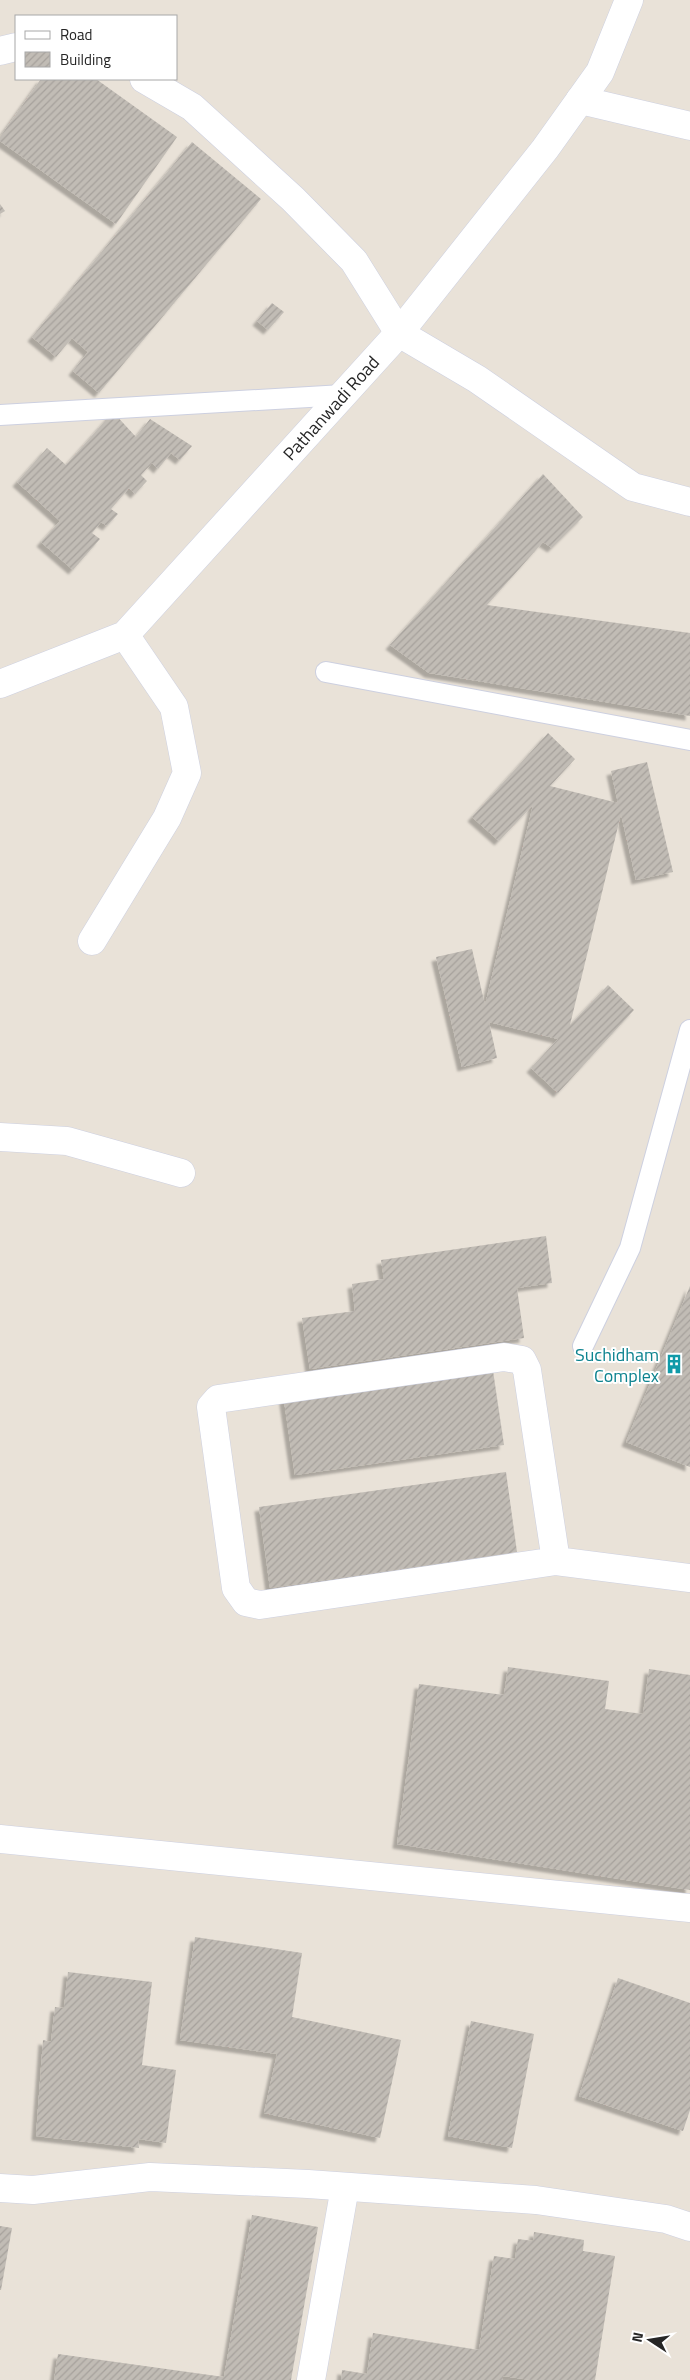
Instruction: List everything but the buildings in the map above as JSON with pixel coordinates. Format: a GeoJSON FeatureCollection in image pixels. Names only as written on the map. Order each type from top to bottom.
{"type":"FeatureCollection","features":[{"type":"Feature","properties":{"kind":"street","name":"Pathanwadi Road"},"geometry":{"type":"LineString","coordinates":[[0,684],[125,635],[399,333],[545,150],[600,72],[629,0]]}},
{"type":"Feature","properties":{"kind":"street"},"geometry":{"type":"LineString","coordinates":[[0,50],[15,47]]}},
{"type":"Feature","properties":{"kind":"street"},"geometry":{"type":"LineString","coordinates":[[146,80],[192,107],[293,199],[354,261],[399,333],[477,379],[633,487],[690,502]]}},
{"type":"Feature","properties":{"kind":"street"},"geometry":{"type":"LineString","coordinates":[[580,100],[690,126]]}},
{"type":"Feature","properties":{"kind":"street"},"geometry":{"type":"LineString","coordinates":[[92,941],[167,818],[188,774],[174,707],[125,635]]}},
{"type":"Feature","properties":{"kind":"street"},"geometry":{"type":"LineString","coordinates":[[0,1137],[67,1141],[181,1173]]}},
{"type":"Feature","properties":{"kind":"street"},"geometry":{"type":"LineString","coordinates":[[556,1561],[527,1370],[522,1360],[504,1357],[218,1399],[211,1407],[236,1588],[246,1602],[260,1605],[556,1561],[690,1578]]}},
{"type":"Feature","properties":{"kind":"street"},"geometry":{"type":"LineString","coordinates":[[0,1839],[690,1908]]}},
{"type":"Feature","properties":{"kind":"street"},"geometry":{"type":"LineString","coordinates":[[0,2188],[33,2190],[150,2177],[345,2187],[544,2201],[666,2219],[690,2227]]}},
{"type":"Feature","properties":{"kind":"street"},"geometry":{"type":"LineString","coordinates":[[310,2380],[345,2187]]}},
{"type":"Feature","properties":{"kind":"lane"},"geometry":{"type":"LineString","coordinates":[[0,415],[343,395]]}},
{"type":"Feature","properties":{"kind":"lane"},"geometry":{"type":"LineString","coordinates":[[326,672],[690,740]]}},
{"type":"Feature","properties":{"kind":"lane"},"geometry":{"type":"LineString","coordinates":[[583,1346],[630,1248],[690,1030]]}},
{"type":"Feature","properties":{"kind":"place","name":"Suchidham Complex"},"geometry":{"type":"Point","coordinates":[674,1364]}}]}
